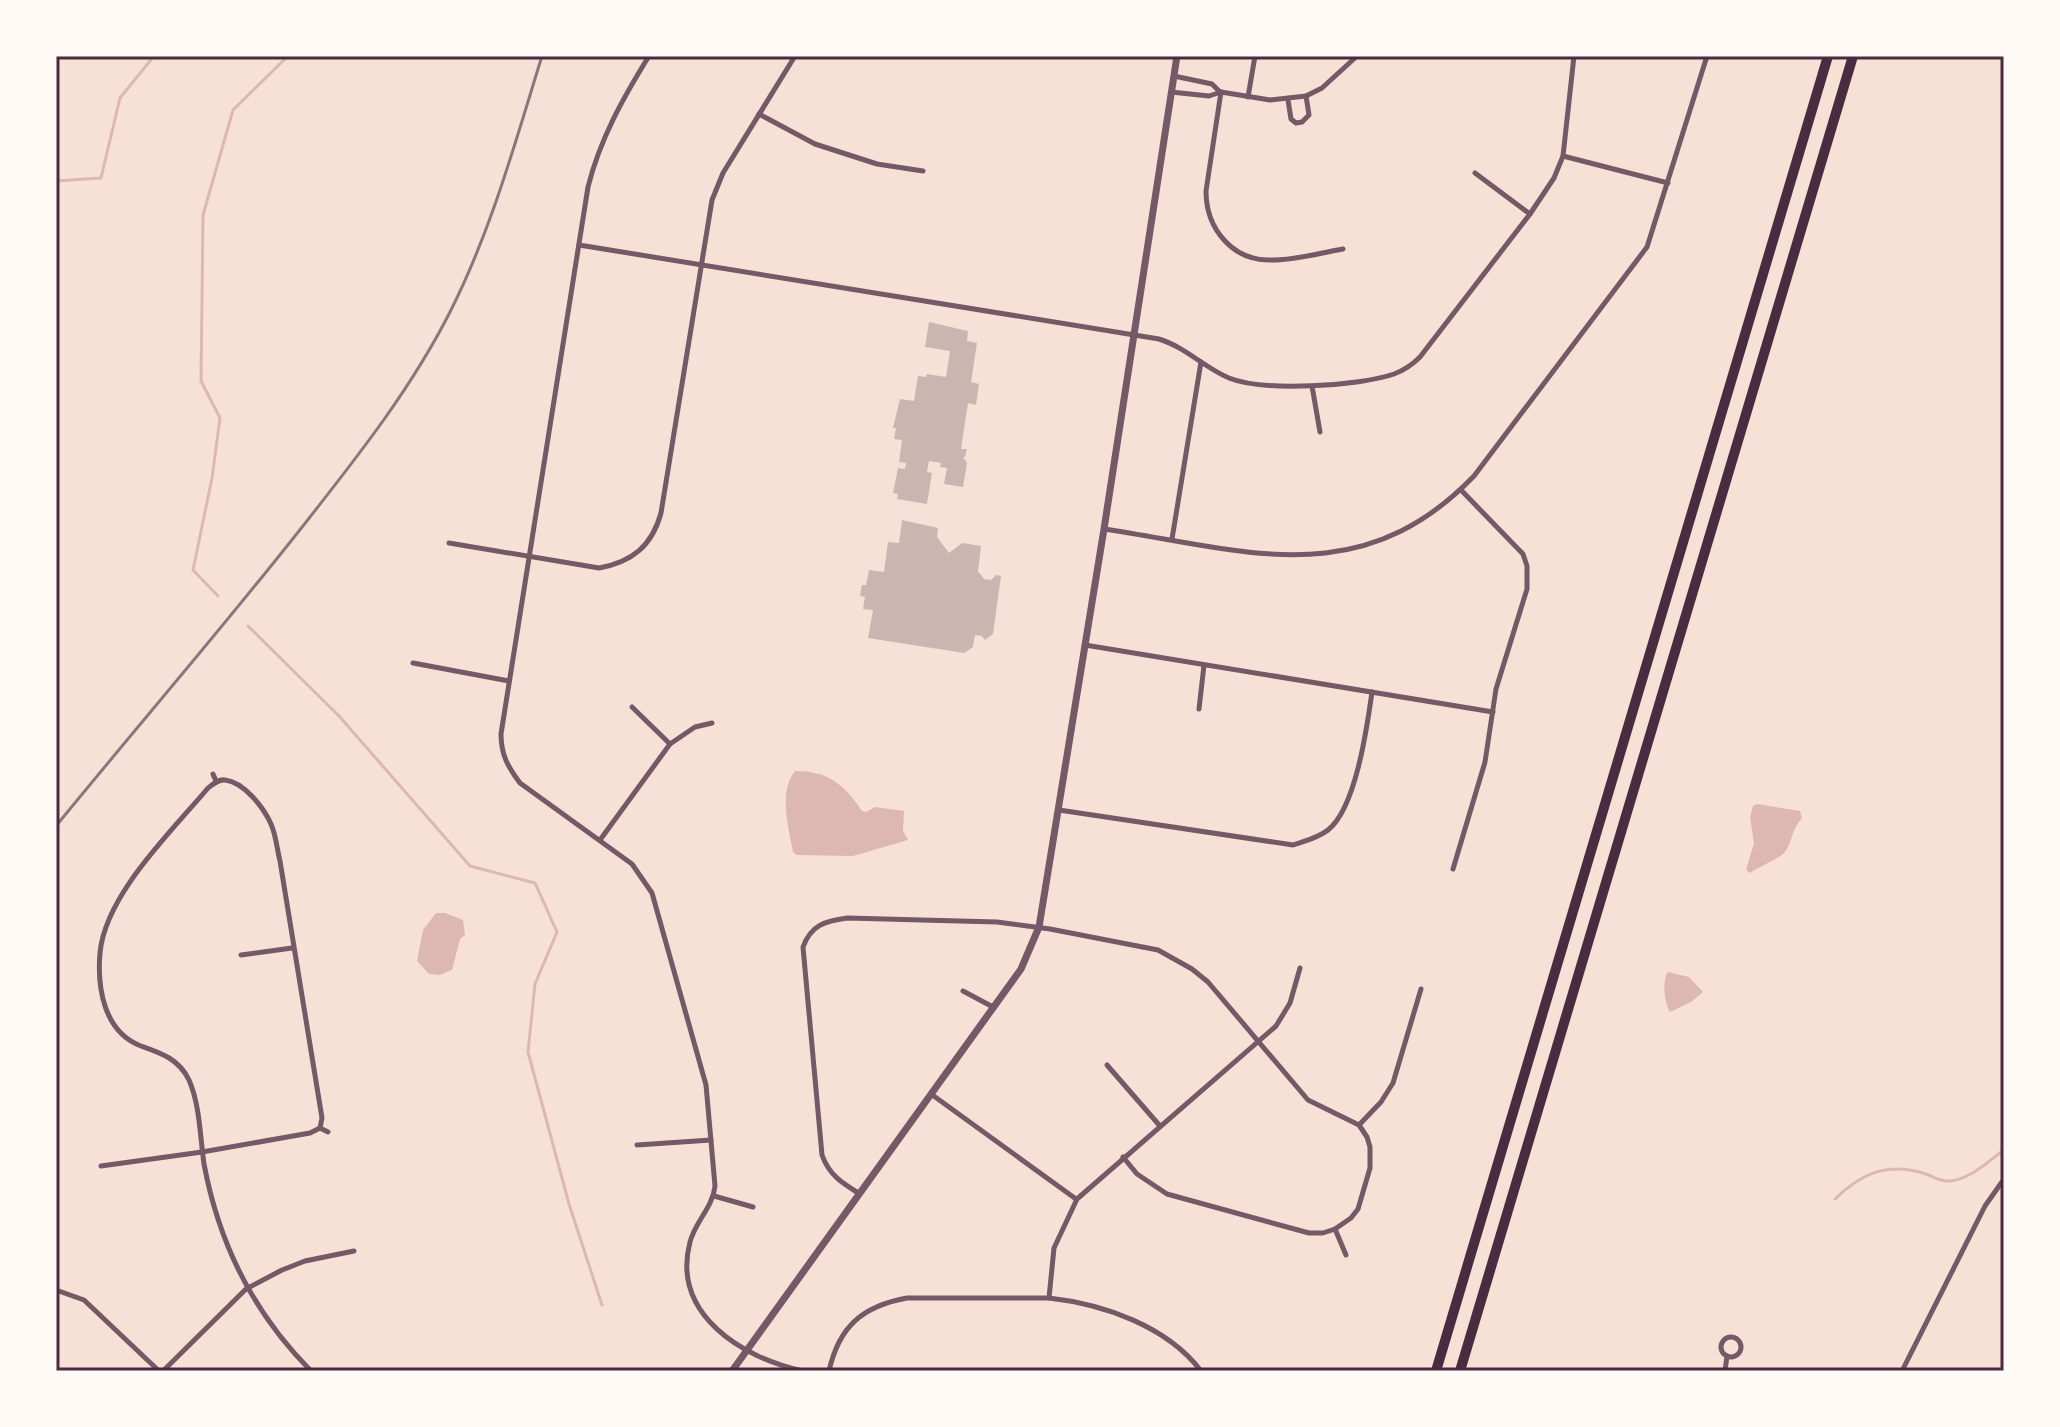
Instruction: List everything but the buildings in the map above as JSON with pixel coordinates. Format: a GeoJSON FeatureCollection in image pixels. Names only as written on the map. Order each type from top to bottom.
{"type":"FeatureCollection","features":[{"type":"Feature","properties":{"kind":"highway"},"geometry":{"type":"LineString","coordinates":[[1436,1371],[1828,56]]}},
{"type":"Feature","properties":{"kind":"highway"},"geometry":{"type":"LineString","coordinates":[[1460,1371],[1853,56]]}},
{"type":"Feature","properties":{"kind":"street"},"geometry":{"type":"LineString","coordinates":[[649,56],[622,100],[602,143],[588,187],[501,746],[508,767],[520,783],[632,864],[652,893],[706,1085],[714,1196],[691,1237],[685,1270],[693,1299],[709,1322],[746,1351],[774,1365],[803,1371]]}},
{"type":"Feature","properties":{"kind":"street"},"geometry":{"type":"LineString","coordinates":[[449,543],[599,568],[613,566],[635,556],[652,538],[661,513],[712,200],[723,173],[795,56]]}},
{"type":"Feature","properties":{"kind":"street"},"geometry":{"type":"LineString","coordinates":[[732,1371],[1021,969],[1039,927],[1177,56]]}},
{"type":"Feature","properties":{"kind":"street"},"geometry":{"type":"LineString","coordinates":[[1248,97],[1255,56]]}},
{"type":"Feature","properties":{"kind":"street"},"geometry":{"type":"LineString","coordinates":[[1171,92],[1209,96],[1221,92],[1288,100],[1322,88],[1357,56]]}},
{"type":"Feature","properties":{"kind":"street"},"geometry":{"type":"LineString","coordinates":[[579,245],[1169,342],[1227,377],[1241,382],[1269,386],[1312,386],[1383,377],[1411,366],[1530,214],[1554,178],[1563,156],[1574,56]]}},
{"type":"Feature","properties":{"kind":"street"},"geometry":{"type":"LineString","coordinates":[[1104,529],[1271,556],[1330,554],[1366,545],[1406,529],[1461,490],[1647,247],[1707,56]]}},
{"type":"Feature","properties":{"kind":"street"},"geometry":{"type":"LineString","coordinates":[[1174,76],[1212,84],[1221,92]]}},
{"type":"Feature","properties":{"kind":"street"},"geometry":{"type":"LineString","coordinates":[[1221,92],[1206,191],[1206,207],[1217,232],[1240,253],[1259,259],[1274,261],[1343,249]]}},
{"type":"Feature","properties":{"kind":"street"},"geometry":{"type":"LineString","coordinates":[[1288,100],[1291,119],[1296,123],[1302,122],[1309,115],[1306,96]]}},
{"type":"Feature","properties":{"kind":"street"},"geometry":{"type":"LineString","coordinates":[[759,114],[815,144],[877,164],[923,171]]}},
{"type":"Feature","properties":{"kind":"street"},"geometry":{"type":"LineString","coordinates":[[1563,156],[1668,183]]}},
{"type":"Feature","properties":{"kind":"street"},"geometry":{"type":"LineString","coordinates":[[1475,173],[1530,214]]}},
{"type":"Feature","properties":{"kind":"street"},"geometry":{"type":"LineString","coordinates":[[1172,539],[1201,362]]}},
{"type":"Feature","properties":{"kind":"street"},"geometry":{"type":"LineString","coordinates":[[1312,386],[1320,432]]}},
{"type":"Feature","properties":{"kind":"street"},"geometry":{"type":"LineString","coordinates":[[1453,869],[1485,762],[1496,689],[1527,589],[1527,566],[1523,554],[1461,490]]}},
{"type":"Feature","properties":{"kind":"street"},"geometry":{"type":"LineString","coordinates":[[1084,645],[1493,712]]}},
{"type":"Feature","properties":{"kind":"street"},"geometry":{"type":"LineString","coordinates":[[413,663],[509,681]]}},
{"type":"Feature","properties":{"kind":"street"},"geometry":{"type":"LineString","coordinates":[[1199,709],[1204,665]]}},
{"type":"Feature","properties":{"kind":"street"},"geometry":{"type":"LineString","coordinates":[[1059,810],[1293,845],[1312,839],[1330,829],[1341,815],[1364,747],[1372,692]]}},
{"type":"Feature","properties":{"kind":"street"},"geometry":{"type":"LineString","coordinates":[[632,707],[670,744]]}},
{"type":"Feature","properties":{"kind":"street"},"geometry":{"type":"LineString","coordinates":[[600,840],[670,744],[695,727],[712,723]]}},
{"type":"Feature","properties":{"kind":"street"},"geometry":{"type":"LineString","coordinates":[[213,774],[216,781]]}},
{"type":"Feature","properties":{"kind":"street"},"geometry":{"type":"LineString","coordinates":[[311,1371],[275,1331],[246,1289],[222,1233],[188,1078],[169,1057],[141,1046],[121,1033],[105,1008],[101,988],[100,950],[104,931],[121,894],[216,781],[226,780],[239,786],[263,810],[271,824],[280,861],[322,1118],[320,1128]]}},
{"type":"Feature","properties":{"kind":"street"},"geometry":{"type":"LineString","coordinates":[[860,1194],[835,1177],[822,1155],[803,947],[816,925],[847,918],[997,922],[1039,927],[1139,945],[1174,957],[1208,982],[1308,1100],[1359,1125],[1370,1147],[1370,1168],[1358,1209],[1351,1218],[1335,1229],[1309,1233],[1167,1194],[1137,1174],[1123,1157]]}},
{"type":"Feature","properties":{"kind":"street"},"geometry":{"type":"LineString","coordinates":[[241,955],[292,948]]}},
{"type":"Feature","properties":{"kind":"street"},"geometry":{"type":"LineString","coordinates":[[1049,1298],[1054,1248],[1077,1199],[1284,1016],[1300,968]]}},
{"type":"Feature","properties":{"kind":"street"},"geometry":{"type":"LineString","coordinates":[[1359,1125],[1381,1102],[1393,1083],[1421,989]]}},
{"type":"Feature","properties":{"kind":"street"},"geometry":{"type":"LineString","coordinates":[[963,991],[994,1007]]}},
{"type":"Feature","properties":{"kind":"street"},"geometry":{"type":"LineString","coordinates":[[1107,1065],[1160,1126]]}},
{"type":"Feature","properties":{"kind":"street"},"geometry":{"type":"LineString","coordinates":[[931,1094],[1077,1199]]}},
{"type":"Feature","properties":{"kind":"street"},"geometry":{"type":"LineString","coordinates":[[101,1166],[202,1152],[310,1133],[320,1128]]}},
{"type":"Feature","properties":{"kind":"street"},"geometry":{"type":"LineString","coordinates":[[320,1128],[328,1132]]}},
{"type":"Feature","properties":{"kind":"street"},"geometry":{"type":"LineString","coordinates":[[637,1145],[711,1140]]}},
{"type":"Feature","properties":{"kind":"street"},"geometry":{"type":"LineString","coordinates":[[1902,1371],[1985,1206],[2004,1179]]}},
{"type":"Feature","properties":{"kind":"street"},"geometry":{"type":"LineString","coordinates":[[714,1196],[753,1207]]}},
{"type":"Feature","properties":{"kind":"street"},"geometry":{"type":"LineString","coordinates":[[1335,1229],[1346,1255]]}},
{"type":"Feature","properties":{"kind":"street"},"geometry":{"type":"LineString","coordinates":[[56,1290],[84,1300],[161,1371],[246,1289],[305,1261],[354,1251]]}},
{"type":"Feature","properties":{"kind":"street"},"geometry":{"type":"LineString","coordinates":[[829,1371],[833,1353],[847,1329],[871,1309],[907,1298],[1049,1298],[1084,1304],[1132,1320],[1173,1345],[1201,1371]]}},
{"type":"Feature","properties":{"kind":"street"},"geometry":{"type":"LineString","coordinates":[[1733,1337],[1739,1341],[1741,1348],[1735,1356],[1727,1356],[1721,1344],[1726,1338],[1733,1337]]}},
{"type":"Feature","properties":{"kind":"street"},"geometry":{"type":"LineString","coordinates":[[1725,1371],[1727,1356]]}},
{"type":"Feature","properties":{"kind":"shaded area"},"geometry":{"type":"Polygon","coordinates":[[[795,771],[817,773],[834,781],[849,793],[862,811],[875,807],[904,811],[903,831],[908,840],[853,856],[797,855],[793,852],[786,800],[795,771]]]}},
{"type":"Feature","properties":{"kind":"shaded area"},"geometry":{"type":"Polygon","coordinates":[[[1757,804],[1800,811],[1802,818],[1784,853],[1750,873],[1746,870],[1754,843],[1750,817],[1753,806],[1757,804]]]}},
{"type":"Feature","properties":{"kind":"shaded area"},"geometry":{"type":"Polygon","coordinates":[[[436,913],[463,920],[465,935],[460,939],[452,970],[440,975],[429,974],[417,961],[423,930],[436,913]]]}},
{"type":"Feature","properties":{"kind":"shaded area"},"geometry":{"type":"Polygon","coordinates":[[[1668,972],[1689,977],[1703,992],[1670,1012],[1664,992],[1668,972]]]}},
{"type":"Feature","properties":{"kind":"waterway"},"geometry":{"type":"LineString","coordinates":[[56,181],[101,178],[120,98],[154,56]]}},
{"type":"Feature","properties":{"kind":"waterway"},"geometry":{"type":"LineString","coordinates":[[218,596],[193,570],[212,478],[220,418],[201,381],[203,215],[233,110],[288,56]]}},
{"type":"Feature","properties":{"kind":"waterway"},"geometry":{"type":"LineString","coordinates":[[248,626],[339,716],[470,866],[535,883],[557,932],[535,984],[528,1052],[569,1204],[602,1305]]}},
{"type":"Feature","properties":{"kind":"waterway"},"geometry":{"type":"LineString","coordinates":[[1835,1199],[1866,1176],[1888,1170],[1912,1171],[1944,1181],[1957,1180],[1979,1169],[2004,1150]]}},
{"type":"Feature","properties":{"kind":"railway"},"geometry":{"type":"LineString","coordinates":[[56,826],[310,517],[367,443],[419,367],[450,312],[478,250],[542,56]]}}]}
